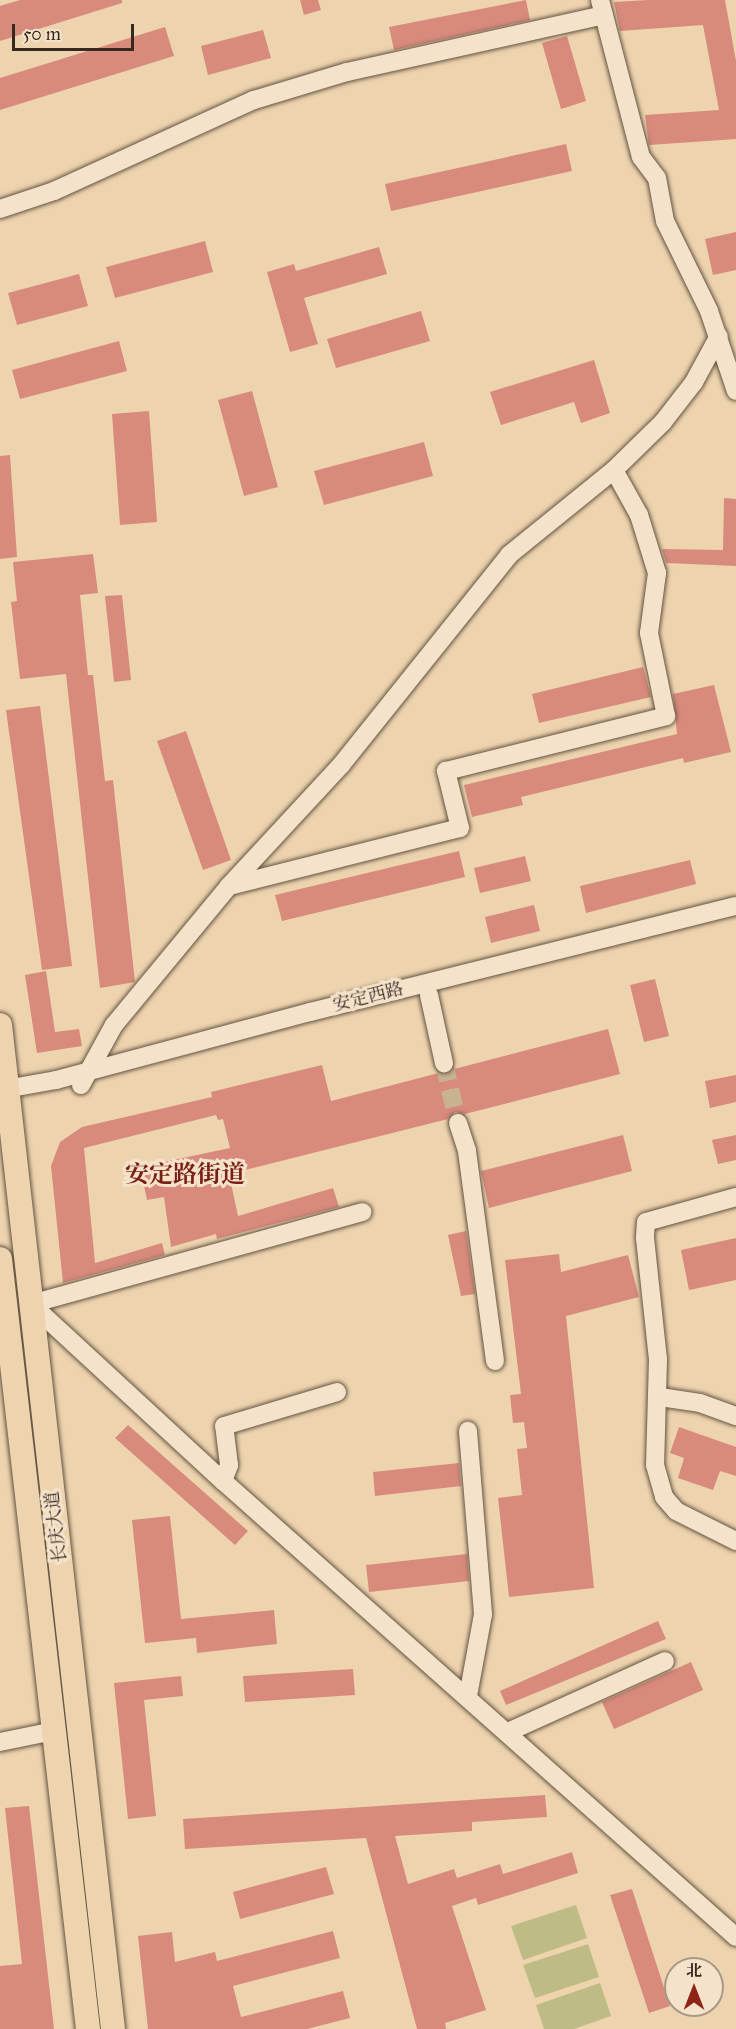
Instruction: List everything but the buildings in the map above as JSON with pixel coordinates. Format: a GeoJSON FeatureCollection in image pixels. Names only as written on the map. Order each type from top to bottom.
{"type":"FeatureCollection","features":[{"type":"Feature","properties":{"kind":"main road","name":"长庆大道"},"geometry":{"type":"LineString","coordinates":[[0,1025],[4,1095],[31,1304],[113,2029]]}},
{"type":"Feature","properties":{"kind":"main road","name":"长庆大道"},"geometry":{"type":"LineString","coordinates":[[0,1259],[6,1363],[54,1731],[88,2029]]}},
{"type":"Feature","properties":{"kind":"street"},"geometry":{"type":"LineString","coordinates":[[0,209],[54,191],[254,100],[346,72],[602,7],[641,157],[657,178],[664,221],[719,336],[736,391]]}},
{"type":"Feature","properties":{"kind":"street"},"geometry":{"type":"LineString","coordinates":[[85,1078],[114,1025],[229,886],[341,765],[509,555],[614,470],[663,422],[694,382],[719,336]]}},
{"type":"Feature","properties":{"kind":"street"},"geometry":{"type":"LineString","coordinates":[[229,886],[460,828],[446,771],[666,716],[649,633],[657,573],[639,514],[614,470]]}},
{"type":"Feature","properties":{"kind":"street","name":"安定西路"},"geometry":{"type":"LineString","coordinates":[[85,1078],[736,906]]}},
{"type":"Feature","properties":{"kind":"street","name":"安定西路"},"geometry":{"type":"LineString","coordinates":[[4,1095],[85,1078],[736,919]]}},
{"type":"Feature","properties":{"kind":"street"},"geometry":{"type":"LineString","coordinates":[[429,995],[444,1063]]}},
{"type":"Feature","properties":{"kind":"street"},"geometry":{"type":"LineString","coordinates":[[458,1123],[467,1151],[495,1361]]}},
{"type":"Feature","properties":{"kind":"street"},"geometry":{"type":"LineString","coordinates":[[736,1197],[646,1222],[660,1397],[655,1465],[664,1497],[676,1511],[736,1541]]}},
{"type":"Feature","properties":{"kind":"street"},"geometry":{"type":"LineString","coordinates":[[31,1304],[362,1212]]}},
{"type":"Feature","properties":{"kind":"street"},"geometry":{"type":"LineString","coordinates":[[31,1304],[223,1481],[468,1696],[736,1937]]}},
{"type":"Feature","properties":{"kind":"street"},"geometry":{"type":"LineString","coordinates":[[223,1481],[229,1465],[224,1426],[337,1392]]}},
{"type":"Feature","properties":{"kind":"street"},"geometry":{"type":"LineString","coordinates":[[660,1397],[700,1403],[736,1416]]}},
{"type":"Feature","properties":{"kind":"street"},"geometry":{"type":"LineString","coordinates":[[468,1431],[483,1614],[468,1696]]}},
{"type":"Feature","properties":{"kind":"street"},"geometry":{"type":"LineString","coordinates":[[508,1732],[664,1661]]}},
{"type":"Feature","properties":{"kind":"street"},"geometry":{"type":"LineString","coordinates":[[0,1742],[54,1731]]}},
{"type":"Feature","properties":{"kind":"shaded area"},"geometry":{"type":"Polygon","coordinates":[[[576,1905],[587,1938],[523,1960],[511,1926],[576,1905]]]}},
{"type":"Feature","properties":{"kind":"shaded area"},"geometry":{"type":"Polygon","coordinates":[[[588,1944],[599,1977],[535,1998],[523,1965],[588,1944]]]}},
{"type":"Feature","properties":{"kind":"shaded area"},"geometry":{"type":"Polygon","coordinates":[[[600,1983],[611,2016],[574,2029],[544,2029],[536,2005],[600,1983]]]}},
{"type":"Feature","properties":{"kind":"tunnel"},"geometry":{"type":"LineString","coordinates":[[444,1063],[458,1123]]}},
{"type":"Feature","properties":{"kind":"district","name":"安定路街道"},"geometry":{"type":"Point","coordinates":[185,1175]}}]}
